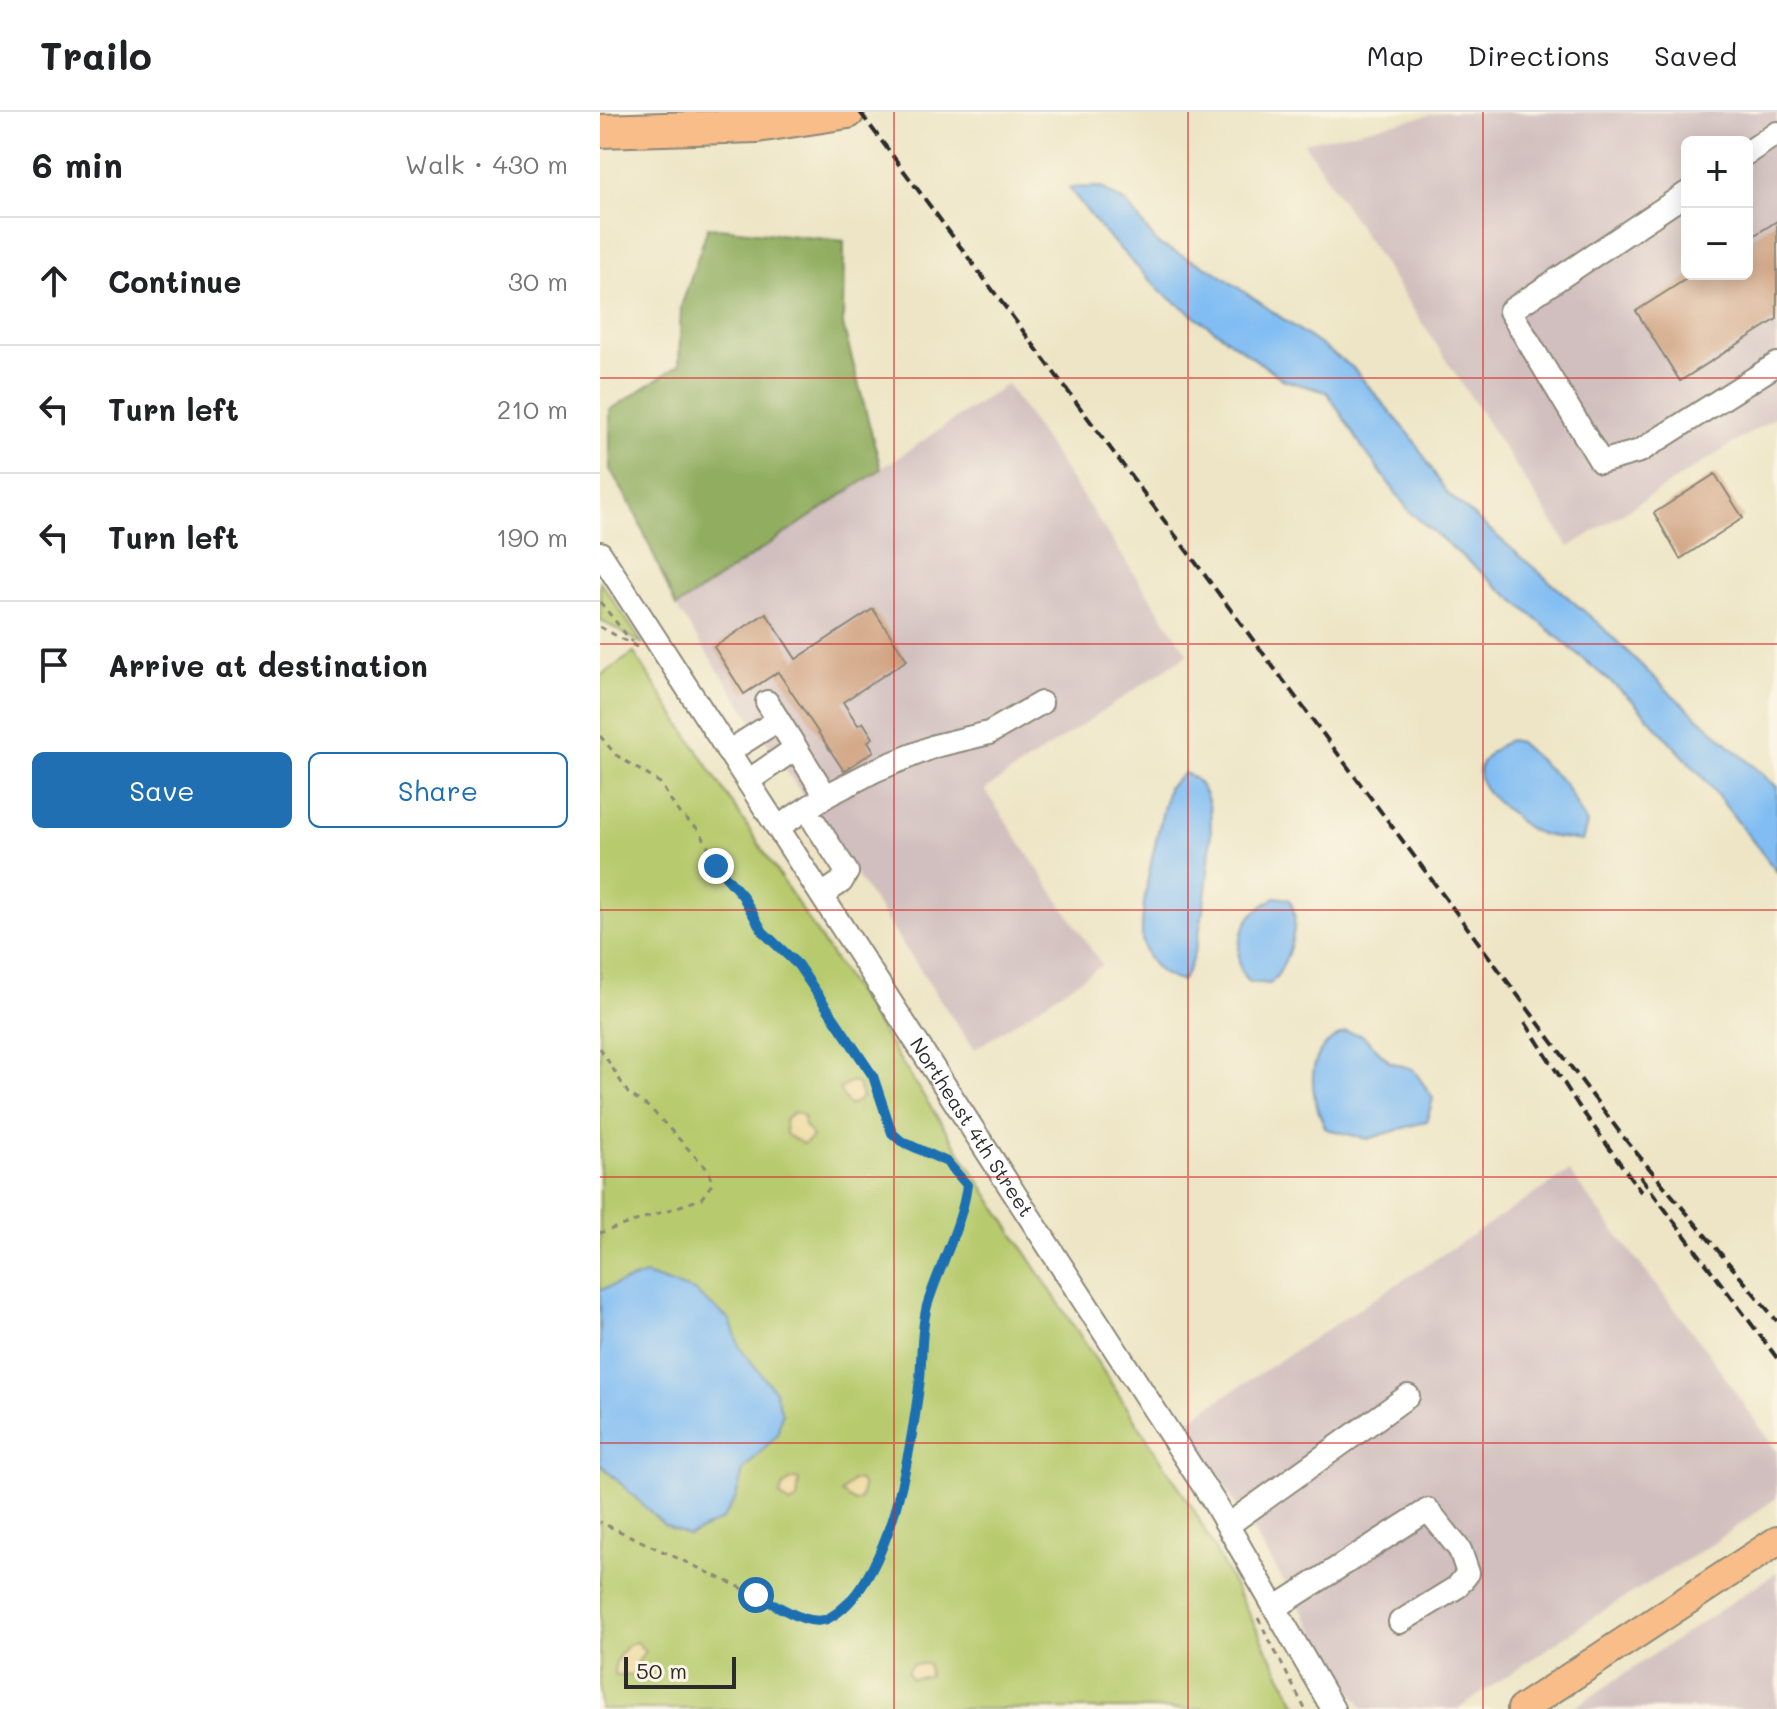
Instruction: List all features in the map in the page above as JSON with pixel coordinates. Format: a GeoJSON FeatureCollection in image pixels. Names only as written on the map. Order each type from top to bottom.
{"type":"FeatureCollection","features":[{"type":"Feature","properties":{"kind":"highway"},"geometry":{"type":"LineString","coordinates":[[600,122],[670,112]]}},
{"type":"Feature","properties":{"kind":"highway"},"geometry":{"type":"LineString","coordinates":[[600,131],[757,126],[848,112]]}},
{"type":"Feature","properties":{"kind":"main road"},"geometry":{"type":"LineString","coordinates":[[1522,1709],[1777,1541]]}},
{"type":"Feature","properties":{"kind":"street"},"geometry":{"type":"LineString","coordinates":[[1753,149],[1777,133]]}},
{"type":"Feature","properties":{"kind":"street"},"geometry":{"type":"LineString","coordinates":[[1681,197],[1510,311],[1601,462],[1640,451],[1777,364]]}},
{"type":"Feature","properties":{"kind":"street","name":"Northeast 4th Street"},"geometry":{"type":"LineString","coordinates":[[600,553],[1228,1525],[1333,1709]]}},
{"type":"Feature","properties":{"kind":"street"},"geometry":{"type":"LineString","coordinates":[[778,827],[826,796],[876,770],[935,746],[989,733],[1041,703]]}},
{"type":"Feature","properties":{"kind":"street"},"geometry":{"type":"LineString","coordinates":[[728,752],[772,711],[826,796]]}},
{"type":"Feature","properties":{"kind":"street"},"geometry":{"type":"LineString","coordinates":[[748,781],[796,748]]}},
{"type":"Feature","properties":{"kind":"street"},"geometry":{"type":"LineString","coordinates":[[815,823],[847,872],[841,882],[822,895]]}},
{"type":"Feature","properties":{"kind":"street"},"geometry":{"type":"LineString","coordinates":[[1228,1525],[1408,1396]]}},
{"type":"Feature","properties":{"kind":"street"},"geometry":{"type":"LineString","coordinates":[[1275,1608],[1428,1510],[1460,1550],[1468,1573],[1457,1587],[1400,1622]]}},
{"type":"Feature","properties":{"kind":"path"},"geometry":{"type":"LineString","coordinates":[[600,602],[635,645]]}},
{"type":"Feature","properties":{"kind":"path"},"geometry":{"type":"LineString","coordinates":[[600,736],[616,755],[660,783],[679,813],[700,831],[723,877],[742,895],[763,932],[798,965],[873,1076],[892,1133],[901,1141],[947,1162],[967,1185],[927,1308],[919,1381],[899,1495],[885,1544],[861,1587],[837,1612],[820,1621],[810,1620],[600,1522]]}},
{"type":"Feature","properties":{"kind":"path"},"geometry":{"type":"LineString","coordinates":[[600,1048],[628,1093],[650,1108],[709,1171],[712,1184],[701,1199],[600,1233]]}},
{"type":"Feature","properties":{"kind":"shaded area"},"geometry":{"type":"Polygon","coordinates":[[[1444,112],[1777,112],[1777,416],[1569,547],[1304,143],[1444,112]]]}},
{"type":"Feature","properties":{"kind":"shaded area"},"geometry":{"type":"Polygon","coordinates":[[[1007,384],[1188,654],[985,790],[1102,965],[974,1050],[676,607],[1007,384]]]}},
{"type":"Feature","properties":{"kind":"shaded area"},"geometry":{"type":"Polygon","coordinates":[[[1569,1172],[1704,1347],[1777,1452],[1777,1497],[1714,1543],[1603,1611],[1458,1709],[1363,1709],[1185,1422],[1569,1172]]]}},
{"type":"Feature","properties":{"kind":"shaded area"},"geometry":{"type":"Polygon","coordinates":[[[1777,1572],[1777,1709],[1572,1709],[1777,1572]]]}},
{"type":"Feature","properties":{"kind":"green space"},"geometry":{"type":"Polygon","coordinates":[[[708,227],[844,241],[843,325],[881,469],[676,607],[635,512],[610,469],[610,410],[679,365],[681,307],[708,227]]]}},
{"type":"Feature","properties":{"kind":"green space"},"geometry":{"type":"Polygon","coordinates":[[[600,581],[643,644],[600,620],[600,581]]]}},
{"type":"Feature","properties":{"kind":"green space"},"geometry":{"type":"Polygon","coordinates":[[[634,653],[1194,1510],[1299,1709],[600,1709],[600,676],[634,653]]]}},
{"type":"Feature","properties":{"kind":"sand"},"geometry":{"type":"Polygon","coordinates":[[[852,1082],[858,1084],[862,1098],[849,1106],[839,1089],[852,1082]]]}},
{"type":"Feature","properties":{"kind":"sand"},"geometry":{"type":"Polygon","coordinates":[[[794,1112],[804,1116],[804,1126],[811,1133],[812,1138],[803,1144],[786,1134],[785,1120],[794,1112]]]}},
{"type":"Feature","properties":{"kind":"sand"},"geometry":{"type":"Polygon","coordinates":[[[799,1480],[797,1500],[790,1504],[780,1496],[785,1485],[799,1480]]]}},
{"type":"Feature","properties":{"kind":"sand"},"geometry":{"type":"Polygon","coordinates":[[[853,1480],[860,1481],[863,1487],[860,1499],[855,1502],[841,1493],[853,1480]]]}},
{"type":"Feature","properties":{"kind":"sand"},"geometry":{"type":"Polygon","coordinates":[[[636,1642],[645,1651],[638,1661],[637,1674],[615,1676],[620,1655],[627,1646],[636,1642]]]}},
{"type":"Feature","properties":{"kind":"sand"},"geometry":{"type":"Polygon","coordinates":[[[913,1664],[928,1664],[929,1676],[911,1679],[907,1671],[913,1664]]]}},
{"type":"Feature","properties":{"kind":"water"},"geometry":{"type":"Polygon","coordinates":[[[1101,187],[1128,205],[1158,244],[1213,270],[1352,367],[1411,436],[1447,493],[1599,624],[1668,691],[1777,787],[1777,872],[1706,781],[1634,702],[1410,512],[1362,447],[1327,392],[1284,380],[1160,291],[1102,230],[1069,188],[1101,187]]]}},
{"type":"Feature","properties":{"kind":"water"},"geometry":{"type":"Polygon","coordinates":[[[1509,740],[1519,742],[1565,784],[1587,824],[1582,841],[1530,830],[1488,792],[1479,774],[1481,766],[1486,757],[1509,740]]]}},
{"type":"Feature","properties":{"kind":"water"},"geometry":{"type":"Polygon","coordinates":[[[1184,773],[1199,783],[1206,795],[1211,827],[1200,927],[1195,951],[1181,981],[1165,975],[1153,964],[1145,950],[1142,932],[1148,879],[1168,788],[1184,773]]]}},
{"type":"Feature","properties":{"kind":"water"},"geometry":{"type":"Polygon","coordinates":[[[1275,897],[1289,899],[1293,908],[1291,943],[1282,967],[1270,984],[1250,982],[1244,976],[1239,961],[1242,933],[1252,914],[1275,897]]]}},
{"type":"Feature","properties":{"kind":"water"},"geometry":{"type":"Polygon","coordinates":[[[1346,1032],[1362,1035],[1390,1062],[1413,1069],[1433,1098],[1427,1121],[1368,1139],[1326,1129],[1316,1101],[1313,1074],[1322,1049],[1346,1032]]]}},
{"type":"Feature","properties":{"kind":"water"},"geometry":{"type":"Polygon","coordinates":[[[645,1275],[694,1291],[730,1320],[740,1348],[775,1391],[782,1414],[777,1435],[743,1470],[736,1498],[722,1520],[688,1536],[663,1524],[600,1464],[600,1290],[645,1275]]]}},
{"type":"Feature","properties":{"kind":"building"},"geometry":{"type":"Polygon","coordinates":[[[1777,221],[1777,319],[1680,381],[1636,311],[1685,280],[1753,280],[1753,236],[1777,221]]]}},
{"type":"Feature","properties":{"kind":"building"},"geometry":{"type":"Polygon","coordinates":[[[1715,474],[1743,518],[1680,559],[1654,513],[1715,474]]]}},
{"type":"Feature","properties":{"kind":"building"},"geometry":{"type":"Polygon","coordinates":[[[873,609],[907,660],[843,702],[858,725],[863,722],[873,738],[868,741],[874,751],[844,771],[778,672],[744,694],[714,647],[766,613],[796,659],[873,609]]]}},
{"type":"Feature","properties":{"kind":"railway"},"geometry":{"type":"LineString","coordinates":[[860,112],[1624,1138],[1777,1321]]}},
{"type":"Feature","properties":{"kind":"railway"},"geometry":{"type":"LineString","coordinates":[[1525,1022],[1578,1105],[1641,1192]]}},
{"type":"Feature","properties":{"kind":"railway"},"geometry":{"type":"LineString","coordinates":[[1640,1176],[1777,1358]]}},
{"type":"Feature","properties":{"kind":"route"},"geometry":{"type":"LineString","coordinates":[[716,866],[750,906],[763,932],[798,965],[873,1076],[892,1133],[901,1141],[947,1162],[967,1185],[927,1308],[919,1381],[899,1495],[885,1544],[875,1565],[861,1587],[837,1612],[820,1621],[810,1620],[756,1595]]}}]}
